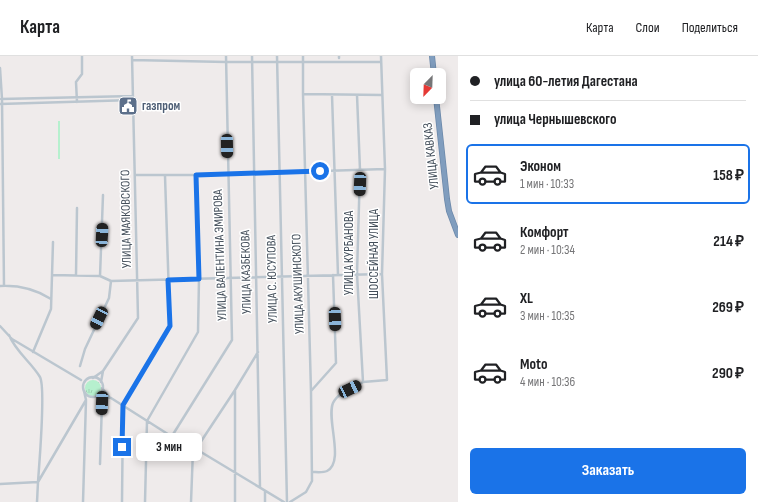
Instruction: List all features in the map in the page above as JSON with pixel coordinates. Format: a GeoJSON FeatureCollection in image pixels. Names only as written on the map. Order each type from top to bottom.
{"type":"FeatureCollection","features":[{"type":"Feature","properties":{"kind":"highway"},"geometry":{"type":"LineString","coordinates":[[432,56],[433,68]]}},
{"type":"Feature","properties":{"kind":"highway","name":"УЛИЦА КАВКАЗ"},"geometry":{"type":"LineString","coordinates":[[437,104],[447,199],[449,211],[458,235]]}},
{"type":"Feature","properties":{"kind":"street"},"geometry":{"type":"LineString","coordinates":[[77,102],[76,82],[82,74],[82,56]]}},
{"type":"Feature","properties":{"kind":"street","name":"УЛИЦА МАЯКОВСКОГО"},"geometry":{"type":"LineString","coordinates":[[103,371],[138,318],[132,56]]}},
{"type":"Feature","properties":{"kind":"street","name":"УЛИЦА ВАЛЕНТИНА ЭМИРОВА"},"geometry":{"type":"LineString","coordinates":[[172,436],[232,340],[226,56]]}},
{"type":"Feature","properties":{"kind":"street","name":"УЛИЦА КАЗБЕКОВА"},"geometry":{"type":"LineString","coordinates":[[252,56],[260,487]]}},
{"type":"Feature","properties":{"kind":"street","name":"УЛИЦА С. ЮСУПОВА"},"geometry":{"type":"LineString","coordinates":[[277,56],[286,502]]}},
{"type":"Feature","properties":{"kind":"street","name":"УЛИЦА АКУШИНСКОГО"},"geometry":{"type":"LineString","coordinates":[[290,502],[306,492],[312,481],[303,56]]}},
{"type":"Feature","properties":{"kind":"street","name":"ШОССЕЙНАЯ УЛИЦА"},"geometry":{"type":"LineString","coordinates":[[363,382],[387,380],[382,274],[385,169],[381,56]]}},
{"type":"Feature","properties":{"kind":"street"},"geometry":{"type":"LineString","coordinates":[[132,60],[226,62],[381,62]]}},
{"type":"Feature","properties":{"kind":"street"},"geometry":{"type":"LineString","coordinates":[[0,68],[4,286]]}},
{"type":"Feature","properties":{"kind":"street"},"geometry":{"type":"LineString","coordinates":[[303,94],[382,95]]}},
{"type":"Feature","properties":{"kind":"street"},"geometry":{"type":"LineString","coordinates":[[332,95],[338,275]]}},
{"type":"Feature","properties":{"kind":"street","name":"УЛИЦА КУРБАНОВА"},"geometry":{"type":"LineString","coordinates":[[357,95],[360,170],[357,274],[363,382]]}},
{"type":"Feature","properties":{"kind":"street"},"geometry":{"type":"LineString","coordinates":[[44,98],[45,103]]}},
{"type":"Feature","properties":{"kind":"street"},"geometry":{"type":"LineString","coordinates":[[1,99],[133,98]]}},
{"type":"Feature","properties":{"kind":"street"},"geometry":{"type":"LineString","coordinates":[[1,104],[77,102],[133,98]]}},
{"type":"Feature","properties":{"kind":"street"},"geometry":{"type":"LineString","coordinates":[[134,175],[165,176],[385,169]]}},
{"type":"Feature","properties":{"kind":"street"},"geometry":{"type":"LineString","coordinates":[[145,502],[147,421],[198,332],[199,279],[196,175]]}},
{"type":"Feature","properties":{"kind":"street"},"geometry":{"type":"LineString","coordinates":[[122,502],[123,405],[170,326],[165,176]]}},
{"type":"Feature","properties":{"kind":"street"},"geometry":{"type":"LineString","coordinates":[[100,276],[104,195]]}},
{"type":"Feature","properties":{"kind":"street"},"geometry":{"type":"LineString","coordinates":[[76,276],[77,208]]}},
{"type":"Feature","properties":{"kind":"street"},"geometry":{"type":"LineString","coordinates":[[33,352],[51,310],[53,242]]}},
{"type":"Feature","properties":{"kind":"street"},"geometry":{"type":"LineString","coordinates":[[52,275],[100,276],[111,281],[382,274]]}},
{"type":"Feature","properties":{"kind":"street"},"geometry":{"type":"LineString","coordinates":[[311,392],[336,363],[333,275]]}},
{"type":"Feature","properties":{"kind":"street","name":"УЛИЦА МАЯКОВСКОГО"},"geometry":{"type":"LineString","coordinates":[[80,366],[85,349],[109,298],[111,281]]}},
{"type":"Feature","properties":{"kind":"street"},"geometry":{"type":"LineString","coordinates":[[0,286],[24,287],[42,293],[51,299]]}},
{"type":"Feature","properties":{"kind":"street"},"geometry":{"type":"LineString","coordinates":[[0,326],[12,339],[81,380],[93,378],[103,371]]}},
{"type":"Feature","properties":{"kind":"street"},"geometry":{"type":"LineString","coordinates":[[9,335],[15,347],[42,380],[41,444],[37,502]]}},
{"type":"Feature","properties":{"kind":"street"},"geometry":{"type":"LineString","coordinates":[[191,502],[195,450],[235,390],[258,351]]}},
{"type":"Feature","properties":{"kind":"street"},"geometry":{"type":"LineString","coordinates":[[97,396],[102,391],[101,382],[103,371]]}},
{"type":"Feature","properties":{"kind":"street"},"geometry":{"type":"LineString","coordinates":[[93,378],[101,382]]}},
{"type":"Feature","properties":{"kind":"street"},"geometry":{"type":"LineString","coordinates":[[83,390],[87,379]]}},
{"type":"Feature","properties":{"kind":"street"},"geometry":{"type":"LineString","coordinates":[[81,380],[86,400],[83,502]]}},
{"type":"Feature","properties":{"kind":"street"},"geometry":{"type":"LineString","coordinates":[[311,472],[326,472],[332,468],[335,459],[331,413],[333,402],[342,393],[363,382]]}},
{"type":"Feature","properties":{"kind":"street"},"geometry":{"type":"LineString","coordinates":[[102,388],[111,398],[147,421],[286,502]]}},
{"type":"Feature","properties":{"kind":"street"},"geometry":{"type":"LineString","coordinates":[[83,390],[86,394],[92,397]]}},
{"type":"Feature","properties":{"kind":"street"},"geometry":{"type":"LineString","coordinates":[[235,390],[235,502]]}},
{"type":"Feature","properties":{"kind":"street"},"geometry":{"type":"LineString","coordinates":[[38,482],[86,400],[97,396],[111,398]]}},
{"type":"Feature","properties":{"kind":"street"},"geometry":{"type":"LineString","coordinates":[[97,396],[102,403],[100,464]]}},
{"type":"Feature","properties":{"kind":"street"},"geometry":{"type":"LineString","coordinates":[[0,484],[38,482]]}},
{"type":"Feature","properties":{"kind":"street"},"geometry":{"type":"LineString","coordinates":[[265,490],[265,502]]}},
{"type":"Feature","properties":{"kind":"green space"},"geometry":{"type":"Polygon","coordinates":[[[58,121],[60,121],[60,159],[58,159],[58,121]]]}},
{"type":"Feature","properties":{"kind":"green space"},"geometry":{"type":"Polygon","coordinates":[[[93,380],[100,385],[101,388],[96,395],[93,396],[86,391],[85,388],[90,381],[93,380]]]}},
{"type":"Feature","properties":{"kind":"place","name":"газпром"},"geometry":{"type":"Point","coordinates":[128,106]}},
{"type":"Feature","properties":{"kind":"route"},"geometry":{"type":"LineString","coordinates":[[122,447],[123,405],[170,326],[168,280],[199,279],[196,175],[320,171]]}}]}
